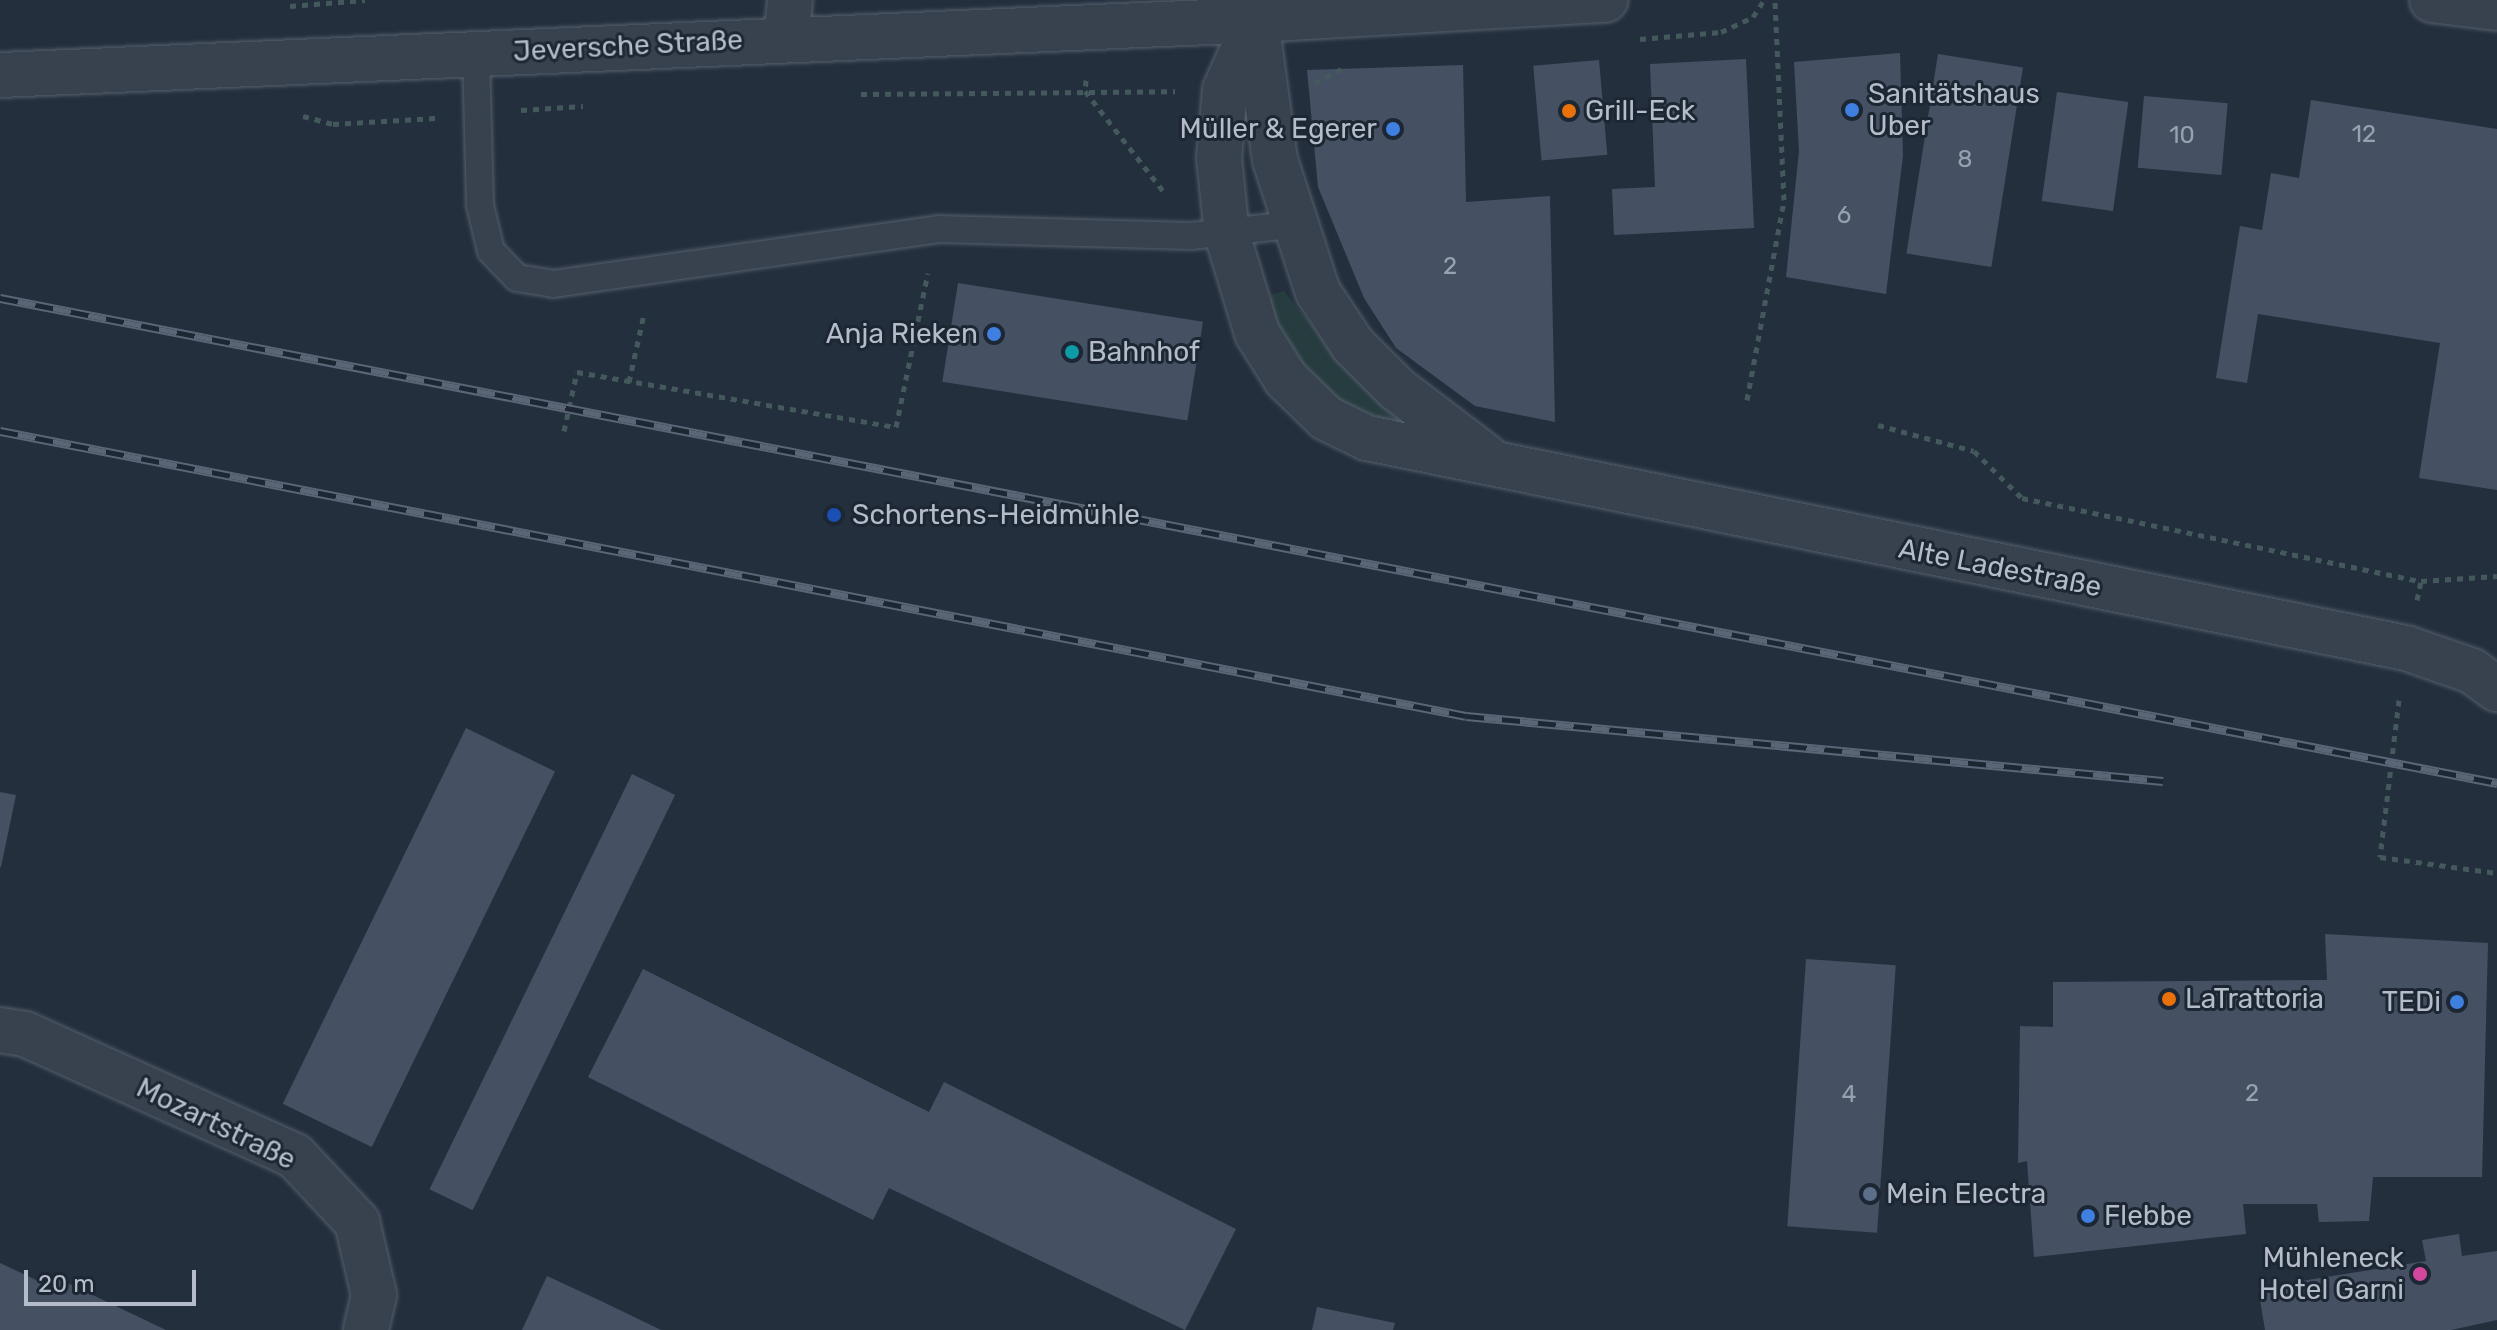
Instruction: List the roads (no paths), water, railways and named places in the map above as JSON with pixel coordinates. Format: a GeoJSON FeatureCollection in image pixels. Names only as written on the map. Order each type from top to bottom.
{"type":"FeatureCollection","features":[{"type":"Feature","properties":{"kind":"street","name":"Jeversche Straße"},"geometry":{"type":"LineString","coordinates":[[0,75],[476,53],[788,19],[1605,0]]}},
{"type":"Feature","properties":{"kind":"street"},"geometry":{"type":"LineString","coordinates":[[2432,0],[2493,5]]}},
{"type":"Feature","properties":{"kind":"street","name":"Alte Ladestraße"},"geometry":{"type":"LineString","coordinates":[[1261,10],[1291,225],[1318,292],[1353,345],[1397,389],[1497,465]]}},
{"type":"Feature","properties":{"kind":"street","name":"Alte Ladestraße"},"geometry":{"type":"LineString","coordinates":[[1261,10],[1225,90],[1219,158],[1227,234],[1257,333],[1286,379],[1326,418],[1367,438],[2406,648],[2472,671],[2497,689]]}},
{"type":"Feature","properties":{"kind":"street","name":"Mozartstraße"},"geometry":{"type":"LineString","coordinates":[[0,1030],[25,1034],[295,1156],[357,1222],[374,1295],[366,1330]]}},
{"type":"Feature","properties":{"kind":"lane"},"geometry":{"type":"LineString","coordinates":[[476,53],[480,205],[491,251],[517,278],[553,284],[938,229],[1227,234],[1291,225]]}},
{"type":"Feature","properties":{"kind":"railway"},"geometry":{"type":"LineString","coordinates":[[0,298],[2497,783]]}},
{"type":"Feature","properties":{"kind":"railway"},"geometry":{"type":"LineString","coordinates":[[0,431],[1466,716],[2163,781]]}},
{"type":"Feature","properties":{"kind":"place","name":"Sanitätshaus Uber"},"geometry":{"type":"Point","coordinates":[1852,110]}},
{"type":"Feature","properties":{"kind":"place","name":"Grill-Eck"},"geometry":{"type":"Point","coordinates":[1569,111]}},
{"type":"Feature","properties":{"kind":"place","name":"Müller & Egerer"},"geometry":{"type":"Point","coordinates":[1393,129]}},
{"type":"Feature","properties":{"kind":"place","name":"Anja Rieken"},"geometry":{"type":"Point","coordinates":[994,334]}},
{"type":"Feature","properties":{"kind":"place","name":"Bahnhof"},"geometry":{"type":"Point","coordinates":[1072,352]}},
{"type":"Feature","properties":{"kind":"place","name":"Schortens-Heidmühle"},"geometry":{"type":"Point","coordinates":[834,515]}},
{"type":"Feature","properties":{"kind":"place","name":"LaTrattoria"},"geometry":{"type":"Point","coordinates":[2169,999]}},
{"type":"Feature","properties":{"kind":"place","name":"TEDi"},"geometry":{"type":"Point","coordinates":[2457,1002]}},
{"type":"Feature","properties":{"kind":"place","name":"Mein Electra"},"geometry":{"type":"Point","coordinates":[1870,1194]}},
{"type":"Feature","properties":{"kind":"place","name":"Flebbe"},"geometry":{"type":"Point","coordinates":[2088,1216]}},
{"type":"Feature","properties":{"kind":"place","name":"Mühleneck Hotel Garni"},"geometry":{"type":"Point","coordinates":[2420,1274]}}]}
